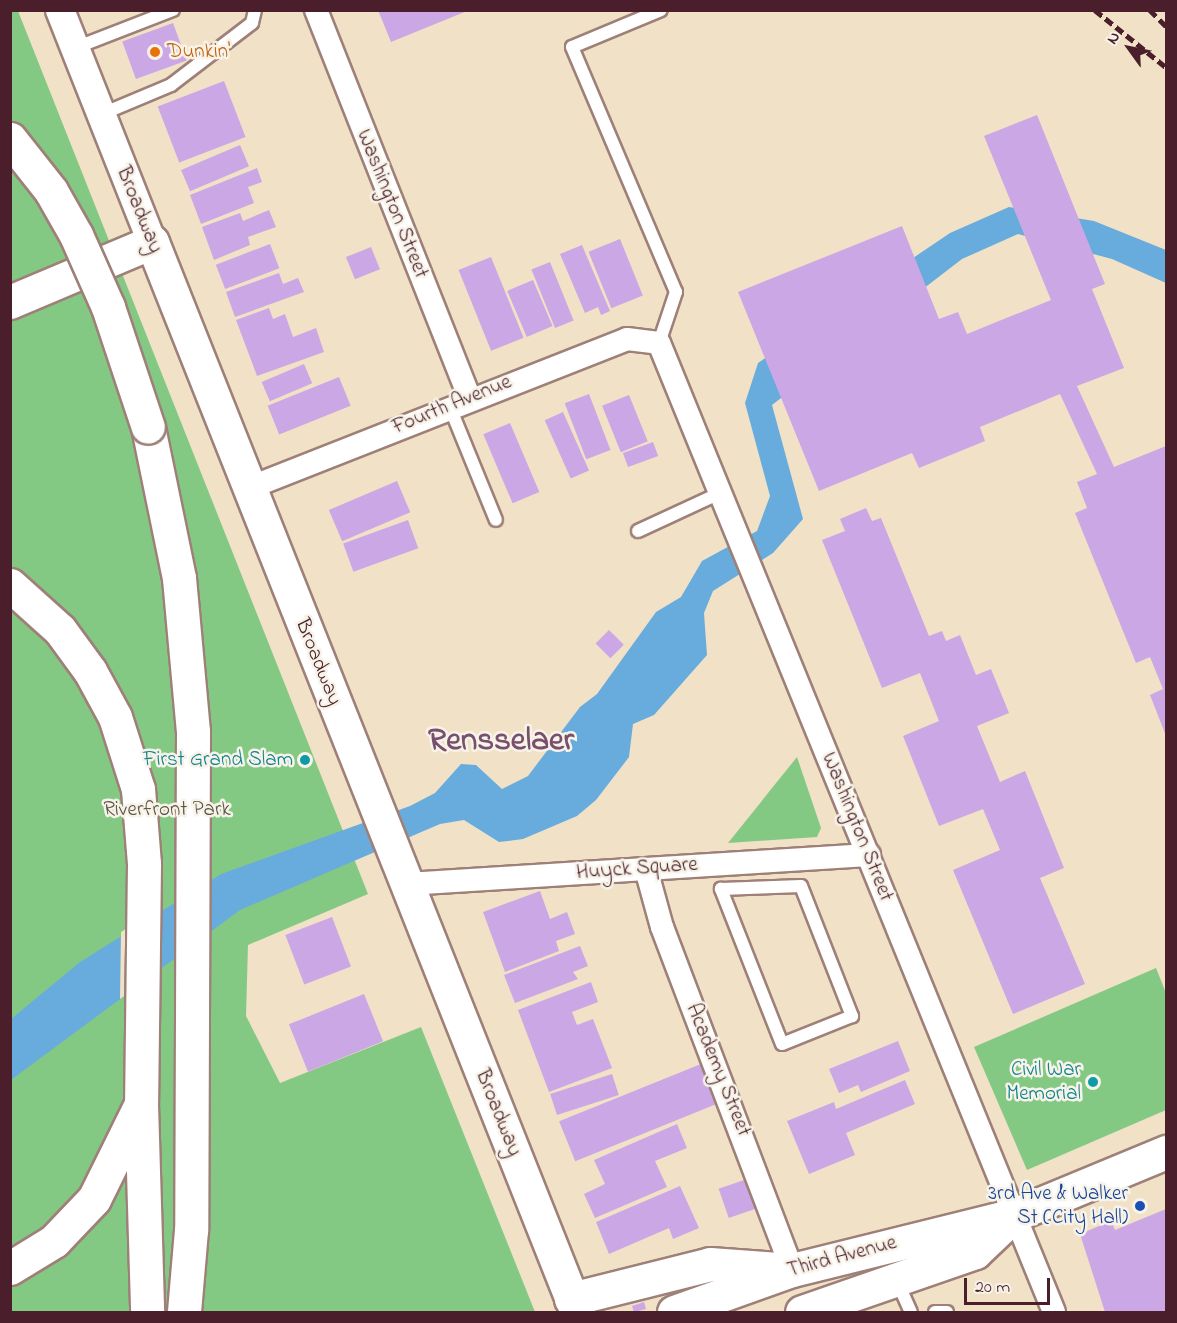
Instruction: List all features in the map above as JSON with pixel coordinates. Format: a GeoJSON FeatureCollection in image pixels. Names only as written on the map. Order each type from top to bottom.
{"type":"FeatureCollection","features":[{"type":"Feature","properties":{"kind":"main road"},"geometry":{"type":"LineString","coordinates":[[10,139],[65,213],[105,299],[148,427],[171,529],[186,630],[193,731],[192,1104],[190,1230],[184,1312]]}},
{"type":"Feature","properties":{"kind":"main road"},"geometry":{"type":"LineString","coordinates":[[10,302],[152,242]]}},
{"type":"Feature","properties":{"kind":"main road","name":"Broadway"},"geometry":{"type":"LineString","coordinates":[[152,242],[574,1306]]}},
{"type":"Feature","properties":{"kind":"main road"},"geometry":{"type":"LineString","coordinates":[[10,585],[60,630],[90,671],[115,717],[138,789],[144,864],[141,1104],[147,1312]]}},
{"type":"Feature","properties":{"kind":"main road"},"geometry":{"type":"LineString","coordinates":[[10,1268],[54,1241],[94,1199],[141,1104]]}},
{"type":"Feature","properties":{"kind":"main road","name":"Third Avenue"},"geometry":{"type":"LineString","coordinates":[[674,1312],[792,1270],[1014,1215],[1167,1152]]}},
{"type":"Feature","properties":{"kind":"main road","name":"Third Avenue"},"geometry":{"type":"LineString","coordinates":[[812,1311],[975,1252],[1014,1215]]}},
{"type":"Feature","properties":{"kind":"main road"},"geometry":{"type":"LineString","coordinates":[[190,1230],[197,1312]]}},
{"type":"Feature","properties":{"kind":"main road"},"geometry":{"type":"LineString","coordinates":[[574,1306],[710,1264],[792,1270]]}},
{"type":"Feature","properties":{"kind":"street","name":"Broadway"},"geometry":{"type":"LineString","coordinates":[[60,10],[152,242]]}},
{"type":"Feature","properties":{"kind":"street","name":"Washington Street"},"geometry":{"type":"LineString","coordinates":[[316,10],[459,401]]}},
{"type":"Feature","properties":{"kind":"street","name":"Fourth Avenue"},"geometry":{"type":"LineString","coordinates":[[249,488],[459,401],[627,339],[659,343]]}},
{"type":"Feature","properties":{"kind":"street","name":"Washington Street"},"geometry":{"type":"LineString","coordinates":[[659,343],[722,492],[1054,1312]]}},
{"type":"Feature","properties":{"kind":"street","name":"Huyck Square"},"geometry":{"type":"LineString","coordinates":[[405,880],[646,869],[868,855]]}},
{"type":"Feature","properties":{"kind":"street","name":"Academy Street"},"geometry":{"type":"LineString","coordinates":[[646,869],[662,927],[792,1270]]}},
{"type":"Feature","properties":{"kind":"lane"},"geometry":{"type":"LineString","coordinates":[[75,48],[173,10]]}},
{"type":"Feature","properties":{"kind":"lane"},"geometry":{"type":"LineString","coordinates":[[102,114],[171,85],[252,23],[255,10]]}},
{"type":"Feature","properties":{"kind":"lane"},"geometry":{"type":"LineString","coordinates":[[659,343],[676,292],[572,47],[661,10]]}},
{"type":"Feature","properties":{"kind":"lane"},"geometry":{"type":"LineString","coordinates":[[459,401],[496,520]]}},
{"type":"Feature","properties":{"kind":"lane"},"geometry":{"type":"LineString","coordinates":[[638,531],[722,492]]}},
{"type":"Feature","properties":{"kind":"lane"},"geometry":{"type":"LineString","coordinates":[[754,862],[765,888]]}},
{"type":"Feature","properties":{"kind":"lane"},"geometry":{"type":"LineString","coordinates":[[801,886],[852,1016],[782,1044],[721,890],[765,888],[801,886]]}},
{"type":"Feature","properties":{"kind":"lane"},"geometry":{"type":"LineString","coordinates":[[897,1280],[911,1312]]}},
{"type":"Feature","properties":{"kind":"lane"},"geometry":{"type":"LineString","coordinates":[[935,1312],[947,1312]]}},
{"type":"Feature","properties":{"kind":"green space","name":"Riverfront Park"},"geometry":{"type":"Polygon","coordinates":[[[10,11],[18,11],[368,894],[248,945],[246,1016],[280,1083],[421,1027],[535,1312],[11,1312],[10,11]]]}},
{"type":"Feature","properties":{"kind":"green space"},"geometry":{"type":"Polygon","coordinates":[[[797,757],[821,828],[817,837],[728,843],[797,757]]]}},
{"type":"Feature","properties":{"kind":"green space"},"geometry":{"type":"Polygon","coordinates":[[[1156,968],[1166,993],[1166,1110],[1027,1170],[974,1047],[1156,968]]]}},
{"type":"Feature","properties":{"kind":"water"},"geometry":{"type":"Polygon","coordinates":[[[1009,207],[1094,221],[1166,250],[1166,283],[1112,259],[1018,234],[962,259],[772,405],[803,519],[773,553],[713,591],[704,613],[707,655],[654,715],[633,724],[629,757],[596,800],[577,816],[523,839],[499,842],[464,820],[440,824],[240,910],[11,1080],[11,1019],[80,962],[221,874],[410,806],[435,793],[461,764],[476,765],[502,789],[528,776],[580,707],[597,694],[656,612],[681,597],[702,561],[757,531],[770,496],[745,403],[758,363],[950,233],[1009,207]]]}},
{"type":"Feature","properties":{"kind":"pier"},"geometry":{"type":"Polygon","coordinates":[[[162,906],[161,970],[120,999],[121,932],[162,906]]]}},
{"type":"Feature","properties":{"kind":"building"},"geometry":{"type":"Polygon","coordinates":[[[378,10],[467,10],[467,11],[391,42],[378,10]]]}},
{"type":"Feature","properties":{"kind":"building"},"geometry":{"type":"Polygon","coordinates":[[[173,23],[187,61],[136,79],[122,41],[173,23]]]}},
{"type":"Feature","properties":{"kind":"building"},"geometry":{"type":"Polygon","coordinates":[[[224,81],[246,137],[179,162],[158,106],[224,81]]]}},
{"type":"Feature","properties":{"kind":"building"},"geometry":{"type":"Polygon","coordinates":[[[1037,115],[1105,284],[1092,289],[1124,368],[1077,386],[1114,467],[1166,446],[1166,736],[1150,695],[1163,689],[1150,657],[1136,663],[1075,513],[1087,508],[1077,482],[1097,474],[1060,394],[980,427],[985,441],[919,468],[912,453],[819,491],[738,292],[902,226],[939,319],[958,312],[967,334],[1051,300],[984,136],[1037,115]]]}},
{"type":"Feature","properties":{"kind":"building"},"geometry":{"type":"Polygon","coordinates":[[[240,145],[249,166],[190,191],[181,170],[240,145]]]}},
{"type":"Feature","properties":{"kind":"building"},"geometry":{"type":"Polygon","coordinates":[[[257,168],[262,182],[248,187],[254,203],[201,224],[190,195],[257,168]]]}},
{"type":"Feature","properties":{"kind":"building"},"geometry":{"type":"Polygon","coordinates":[[[269,210],[276,227],[248,237],[250,245],[214,260],[202,227],[240,213],[243,221],[269,210]]]}},
{"type":"Feature","properties":{"kind":"building"},"geometry":{"type":"Polygon","coordinates":[[[620,239],[643,296],[611,308],[588,252],[620,239]]]}},
{"type":"Feature","properties":{"kind":"building"},"geometry":{"type":"Polygon","coordinates":[[[270,244],[279,268],[225,289],[216,265],[270,244]]]}},
{"type":"Feature","properties":{"kind":"building"},"geometry":{"type":"Polygon","coordinates":[[[582,245],[610,311],[601,315],[598,307],[585,313],[560,254],[582,245]]]}},
{"type":"Feature","properties":{"kind":"building"},"geometry":{"type":"Polygon","coordinates":[[[371,247],[380,269],[355,279],[346,257],[371,247]]]}},
{"type":"Feature","properties":{"kind":"building"},"geometry":{"type":"Polygon","coordinates":[[[491,257],[524,338],[491,351],[459,270],[491,257]]]}},
{"type":"Feature","properties":{"kind":"building"},"geometry":{"type":"Polygon","coordinates":[[[550,262],[574,320],[555,328],[531,269],[550,262]]]}},
{"type":"Feature","properties":{"kind":"building"},"geometry":{"type":"Polygon","coordinates":[[[279,273],[283,284],[298,278],[304,292],[235,317],[226,292],[279,273]]]}},
{"type":"Feature","properties":{"kind":"building"},"geometry":{"type":"Polygon","coordinates":[[[533,280],[553,326],[527,337],[507,291],[533,280]]]}},
{"type":"Feature","properties":{"kind":"building"},"geometry":{"type":"Polygon","coordinates":[[[269,308],[273,319],[285,314],[293,337],[316,328],[324,352],[257,376],[236,320],[269,308]]]}},
{"type":"Feature","properties":{"kind":"building"},"geometry":{"type":"Polygon","coordinates":[[[304,364],[312,383],[270,401],[262,382],[304,364]]]}},
{"type":"Feature","properties":{"kind":"building"},"geometry":{"type":"Polygon","coordinates":[[[339,377],[351,406],[279,435],[268,406],[339,377]]]}},
{"type":"Feature","properties":{"kind":"building"},"geometry":{"type":"Polygon","coordinates":[[[589,394],[611,450],[586,459],[565,403],[589,394]]]}},
{"type":"Feature","properties":{"kind":"building"},"geometry":{"type":"Polygon","coordinates":[[[629,395],[648,441],[621,452],[602,406],[629,395]]]}},
{"type":"Feature","properties":{"kind":"building"},"geometry":{"type":"Polygon","coordinates":[[[563,412],[589,470],[571,479],[545,420],[563,412]]]}},
{"type":"Feature","properties":{"kind":"building"},"geometry":{"type":"Polygon","coordinates":[[[510,423],[539,492],[513,503],[483,434],[510,423]]]}},
{"type":"Feature","properties":{"kind":"building"},"geometry":{"type":"Polygon","coordinates":[[[653,442],[658,456],[628,467],[623,453],[653,442]]]}},
{"type":"Feature","properties":{"kind":"building"},"geometry":{"type":"Polygon","coordinates":[[[397,481],[410,512],[342,541],[329,510],[397,481]]]}},
{"type":"Feature","properties":{"kind":"building"},"geometry":{"type":"Polygon","coordinates":[[[866,508],[872,521],[881,518],[929,636],[942,631],[946,641],[960,635],[976,675],[991,669],[1009,713],[977,726],[1000,782],[1025,771],[1064,868],[1040,878],[1085,984],[1013,1014],[953,870],[1000,850],[983,809],[939,826],[903,736],[939,721],[920,673],[882,688],[822,540],[845,531],[840,519],[866,508]]]}},
{"type":"Feature","properties":{"kind":"building"},"geometry":{"type":"Polygon","coordinates":[[[408,520],[418,548],[353,572],[343,544],[408,520]]]}},
{"type":"Feature","properties":{"kind":"building"},"geometry":{"type":"Polygon","coordinates":[[[609,630],[624,645],[610,658],[596,643],[609,630]]]}},
{"type":"Feature","properties":{"kind":"building"},"geometry":{"type":"Polygon","coordinates":[[[540,891],[550,919],[567,912],[575,934],[556,941],[559,951],[505,972],[483,912],[540,891]]]}},
{"type":"Feature","properties":{"kind":"building"},"geometry":{"type":"Polygon","coordinates":[[[332,917],[351,966],[304,984],[285,935],[332,917]]]}},
{"type":"Feature","properties":{"kind":"building"},"geometry":{"type":"Polygon","coordinates":[[[580,946],[588,966],[573,972],[578,979],[515,1003],[504,975],[580,946]]]}},
{"type":"Feature","properties":{"kind":"building"},"geometry":{"type":"Polygon","coordinates":[[[591,982],[598,1002],[572,1012],[577,1025],[593,1019],[612,1068],[549,1092],[518,1010],[591,982]]]}},
{"type":"Feature","properties":{"kind":"building"},"geometry":{"type":"Polygon","coordinates":[[[364,994],[383,1041],[308,1072],[289,1024],[364,994]]]}},
{"type":"Feature","properties":{"kind":"building"},"geometry":{"type":"Polygon","coordinates":[[[898,1041],[910,1071],[861,1092],[858,1085],[839,1093],[829,1069],[898,1041]]]}},
{"type":"Feature","properties":{"kind":"building"},"geometry":{"type":"Polygon","coordinates":[[[701,1064],[717,1104],[575,1161],[559,1121],[701,1064]]]}},
{"type":"Feature","properties":{"kind":"building"},"geometry":{"type":"Polygon","coordinates":[[[612,1074],[619,1095],[557,1115],[550,1094],[612,1074]]]}},
{"type":"Feature","properties":{"kind":"building"},"geometry":{"type":"Polygon","coordinates":[[[905,1080],[915,1104],[846,1133],[855,1155],[809,1174],[787,1121],[834,1102],[836,1109],[905,1080]]]}},
{"type":"Feature","properties":{"kind":"building"},"geometry":{"type":"Polygon","coordinates":[[[677,1124],[687,1148],[655,1161],[667,1187],[595,1218],[584,1194],[605,1184],[594,1160],[677,1124]]]}},
{"type":"Feature","properties":{"kind":"building"},"geometry":{"type":"Polygon","coordinates":[[[747,1179],[757,1208],[729,1218],[719,1189],[747,1179]]]}},
{"type":"Feature","properties":{"kind":"building"},"geometry":{"type":"Polygon","coordinates":[[[680,1186],[699,1228],[673,1239],[669,1228],[609,1254],[596,1222],[680,1186]]]}},
{"type":"Feature","properties":{"kind":"building"},"geometry":{"type":"Polygon","coordinates":[[[1166,1209],[1166,1312],[1105,1312],[1080,1234],[1111,1221],[1115,1230],[1166,1209]]]}},
{"type":"Feature","properties":{"kind":"building"},"geometry":{"type":"Polygon","coordinates":[[[644,1302],[646,1309],[634,1312],[632,1306],[644,1302]]]}},
{"type":"Feature","properties":{"kind":"railway"},"geometry":{"type":"LineString","coordinates":[[1095,10],[1166,67]]}},
{"type":"Feature","properties":{"kind":"railway"},"geometry":{"type":"LineString","coordinates":[[1150,10],[1166,26]]}},
{"type":"Feature","properties":{"kind":"place","name":"Dunkin'"},"geometry":{"type":"Point","coordinates":[155,52]}},
{"type":"Feature","properties":{"kind":"place","name":"First Grand Slam"},"geometry":{"type":"Point","coordinates":[305,760]}},
{"type":"Feature","properties":{"kind":"place","name":"Civil War Memorial"},"geometry":{"type":"Point","coordinates":[1093,1082]}},
{"type":"Feature","properties":{"kind":"place","name":"3rd Ave & Walker St (City Hall)"},"geometry":{"type":"Point","coordinates":[1140,1206]}},
{"type":"Feature","properties":{"kind":"district","name":"Rensselaer"},"geometry":{"type":"Point","coordinates":[501,742]}}]}
